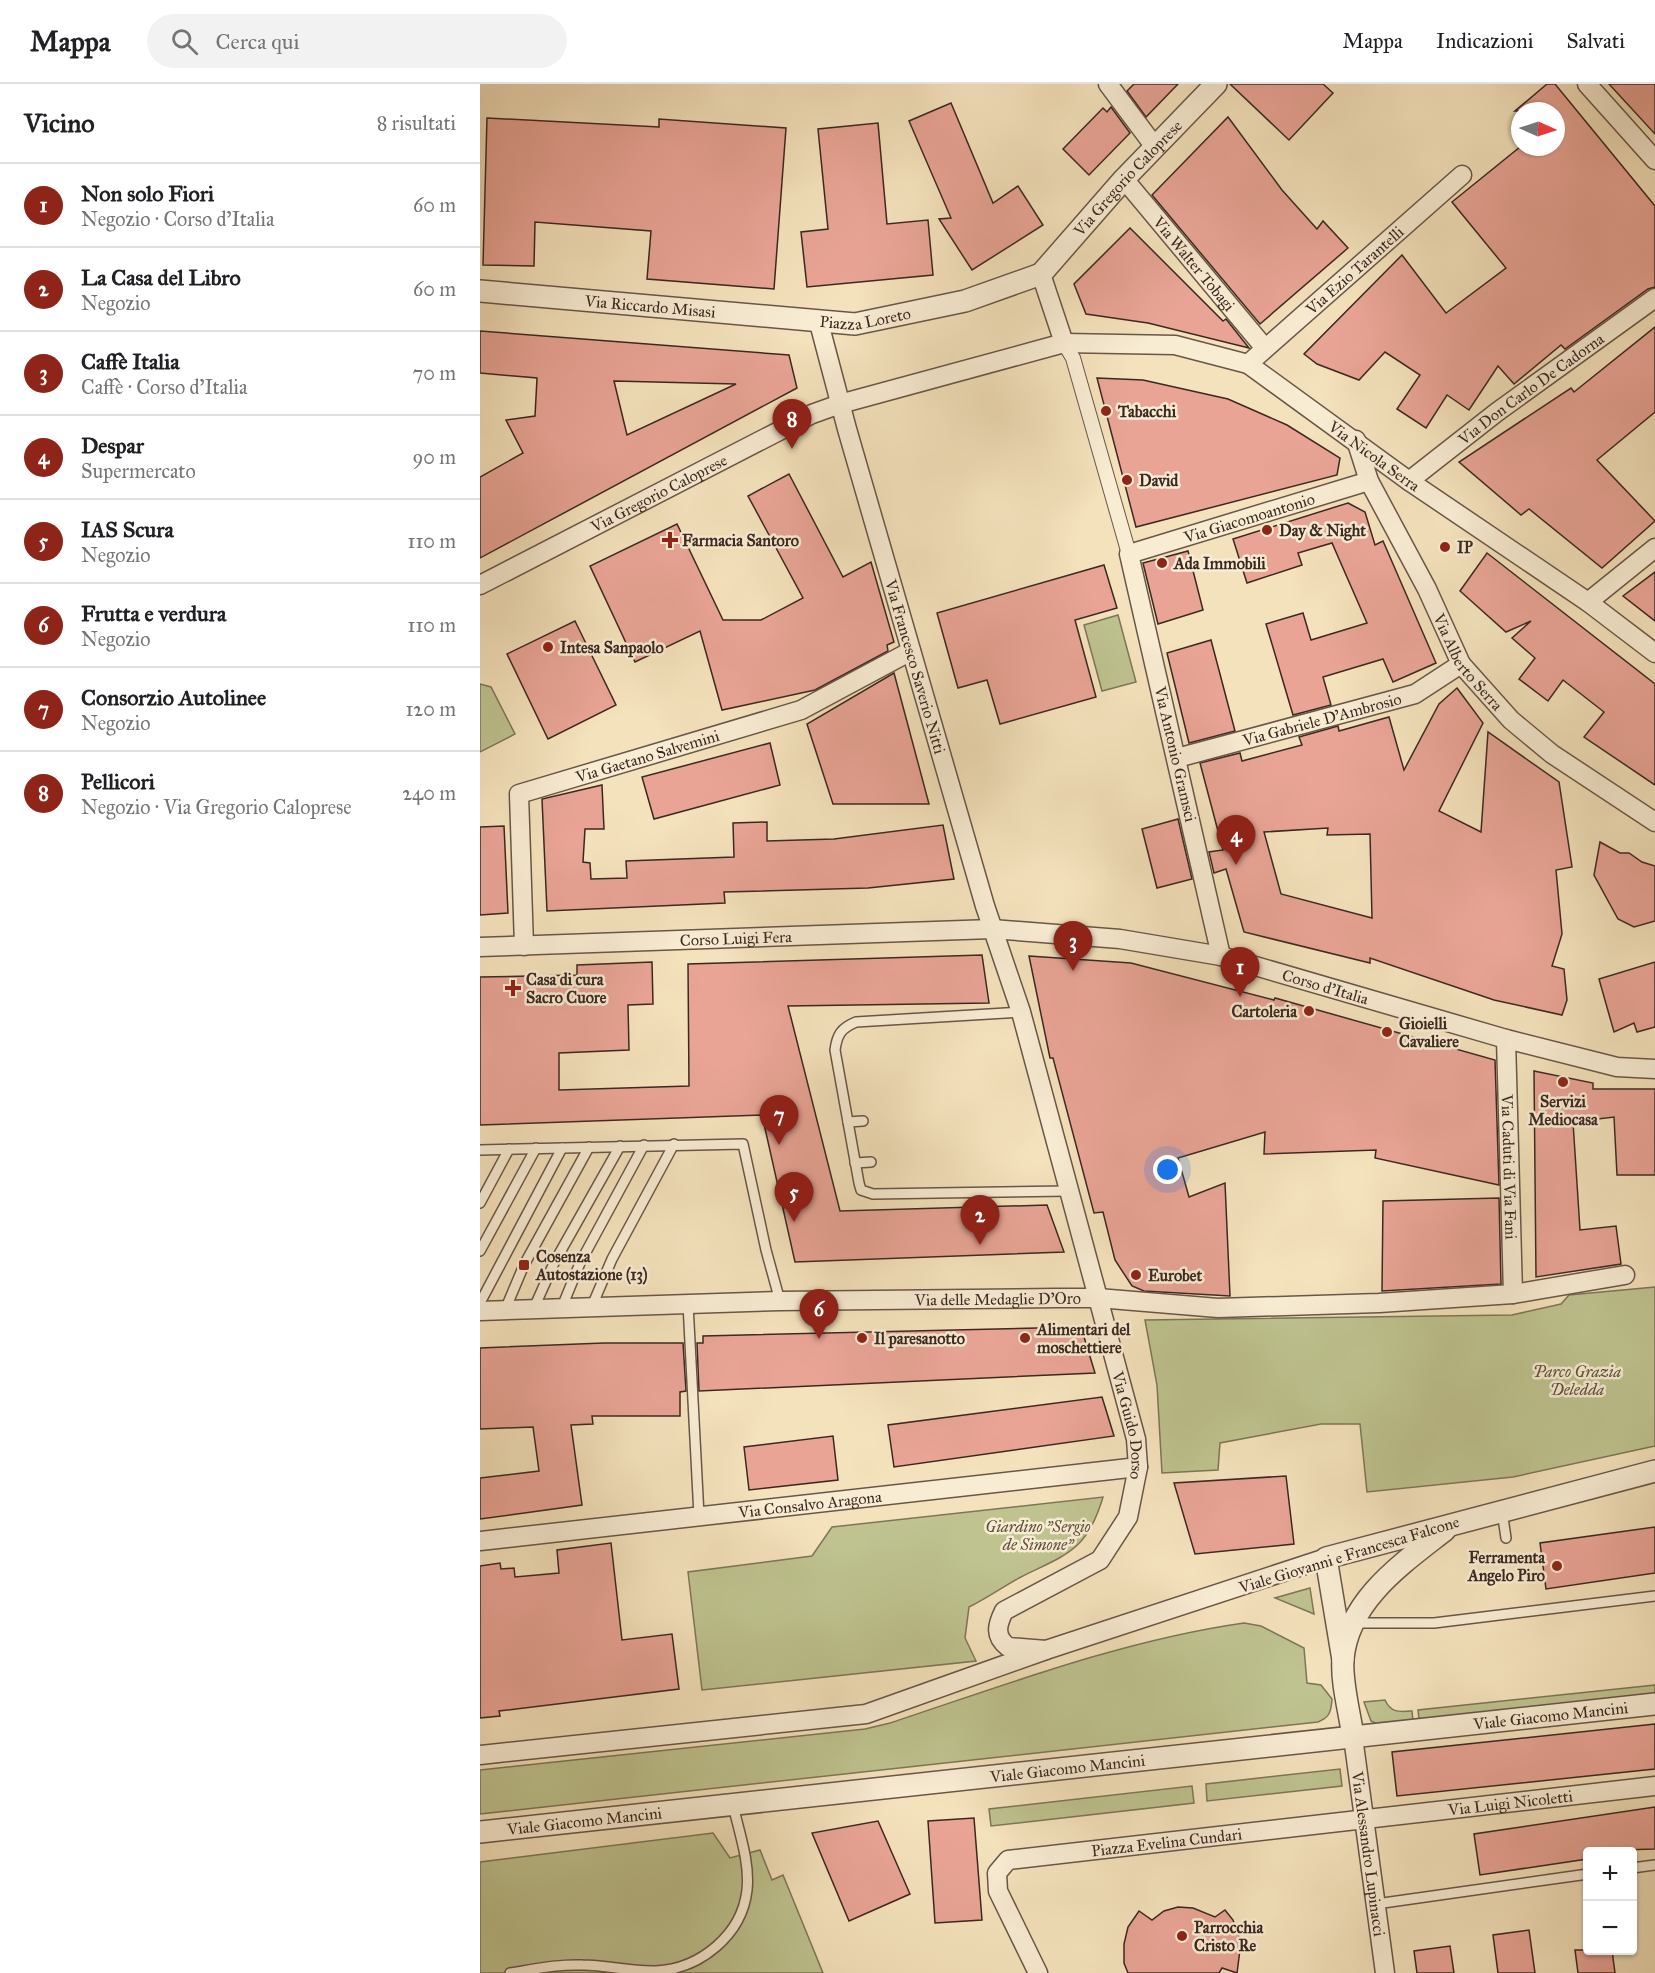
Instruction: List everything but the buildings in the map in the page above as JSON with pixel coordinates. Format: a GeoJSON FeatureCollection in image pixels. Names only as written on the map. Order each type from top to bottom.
{"type":"FeatureCollection","features":[{"type":"Feature","properties":{"kind":"street"},"geometry":{"type":"LineString","coordinates":[[1108,84],[1155,147]]}},
{"type":"Feature","properties":{"kind":"street","name":"Via Gregorio Caloprese"},"geometry":{"type":"LineString","coordinates":[[1041,274],[1124,179],[1216,84]]}},
{"type":"Feature","properties":{"kind":"street"},"geometry":{"type":"LineString","coordinates":[[1587,84],[1655,160]]}},
{"type":"Feature","properties":{"kind":"street","name":"Via Ezio Tarantelli"},"geometry":{"type":"LineString","coordinates":[[1248,364],[1264,347],[1462,175]]}},
{"type":"Feature","properties":{"kind":"street","name":"Via Walter Tobagi"},"geometry":{"type":"LineString","coordinates":[[1124,179],[1264,347]]}},
{"type":"Feature","properties":{"kind":"street"},"geometry":{"type":"LineString","coordinates":[[1041,274],[1064,343],[1073,358],[1129,554]]}},
{"type":"Feature","properties":{"kind":"street","name":"Piazza Loreto"},"geometry":{"type":"LineString","coordinates":[[840,404],[819,323],[855,324],[941,307],[1041,274]]}},
{"type":"Feature","properties":{"kind":"street","name":"Via Riccardo Misasi"},"geometry":{"type":"LineString","coordinates":[[480,291],[819,323]]}},
{"type":"Feature","properties":{"kind":"street","name":"Via Don Carlo De Cadorna"},"geometry":{"type":"LineString","coordinates":[[1409,482],[1497,412],[1655,298]]}},
{"type":"Feature","properties":{"kind":"street"},"geometry":{"type":"LineString","coordinates":[[840,404],[1064,343]]}},
{"type":"Feature","properties":{"kind":"street","name":"Via Nicola Serra"},"geometry":{"type":"LineString","coordinates":[[1064,343],[1175,345],[1248,364],[1356,440],[1409,482],[1588,602],[1655,653]]}},
{"type":"Feature","properties":{"kind":"street","name":"Via Gregorio Caloprese"},"geometry":{"type":"LineString","coordinates":[[480,585],[812,414],[840,404]]}},
{"type":"Feature","properties":{"kind":"street","name":"Via Francesco Saverio Nitti"},"geometry":{"type":"LineString","coordinates":[[840,404],[992,929]]}},
{"type":"Feature","properties":{"kind":"street","name":"Via Alberto Serra"},"geometry":{"type":"LineString","coordinates":[[1356,440],[1369,481],[1427,590],[1461,664],[1511,720],[1527,734],[1582,775],[1655,822]]}},
{"type":"Feature","properties":{"kind":"street","name":"Via Giacomoantonio"},"geometry":{"type":"LineString","coordinates":[[1129,554],[1369,481]]}},
{"type":"Feature","properties":{"kind":"street"},"geometry":{"type":"LineString","coordinates":[[1588,602],[1655,548]]}},
{"type":"Feature","properties":{"kind":"street","name":"Via Antonio Gramsci"},"geometry":{"type":"LineString","coordinates":[[1129,554],[1221,956]]}},
{"type":"Feature","properties":{"kind":"street","name":"Via Gaetano Salvemini"},"geometry":{"type":"LineString","coordinates":[[524,946],[519,794],[801,710],[911,651]]}},
{"type":"Feature","properties":{"kind":"street","name":"Via Gabriele D'Ambrosio"},"geometry":{"type":"LineString","coordinates":[[1177,758],[1415,694],[1461,664]]}},
{"type":"Feature","properties":{"kind":"street","name":"Corso Luigi Fera"},"geometry":{"type":"LineString","coordinates":[[480,947],[992,929]]}},
{"type":"Feature","properties":{"kind":"street","name":"Corso d'Italia"},"geometry":{"type":"LineString","coordinates":[[992,929],[1120,939],[1221,956],[1506,1039],[1617,1067],[1655,1069]]}},
{"type":"Feature","properties":{"kind":"street","name":"Via Guido Dorso"},"geometry":{"type":"LineString","coordinates":[[992,929],[1021,1012],[1136,1439],[1138,1467],[1128,1517],[1100,1560],[1004,1611],[997,1623],[997,1633],[1008,1647],[1046,1650]]}},
{"type":"Feature","properties":{"kind":"street","name":"Via Caduti di Via Fani"},"geometry":{"type":"LineString","coordinates":[[1506,1039],[1513,1294]]}},
{"type":"Feature","properties":{"kind":"street","name":"Via delle Medaglie D'Oro"},"geometry":{"type":"LineString","coordinates":[[480,1311],[780,1301],[1098,1298],[1218,1308],[1379,1303],[1513,1294],[1625,1275]]}},
{"type":"Feature","properties":{"kind":"street","name":"Via Consalvo Aragona"},"geometry":{"type":"LineString","coordinates":[[480,1541],[1138,1467]]}},
{"type":"Feature","properties":{"kind":"street","name":"Viale Giovanni e Francesca Falcone"},"geometry":{"type":"LineString","coordinates":[[480,1755],[866,1714],[1046,1650],[1326,1558],[1455,1522],[1655,1471]]}},
{"type":"Feature","properties":{"kind":"street"},"geometry":{"type":"LineString","coordinates":[[1343,1660],[1352,1623],[1390,1572],[1455,1522]]}},
{"type":"Feature","properties":{"kind":"street"},"geometry":{"type":"LineString","coordinates":[[1326,1558],[1353,1737]]}},
{"type":"Feature","properties":{"kind":"street","name":"Viale Giacomo Mancini"},"geometry":{"type":"LineString","coordinates":[[480,1832],[1655,1704]]}},
{"type":"Feature","properties":{"kind":"street","name":"Via Alessandro Lupinacci"},"geometry":{"type":"LineString","coordinates":[[1353,1737],[1385,1973]]}},
{"type":"Feature","properties":{"kind":"street","name":"Via Luigi Nicoletti"},"geometry":{"type":"LineString","coordinates":[[1364,1820],[1655,1786]]}},
{"type":"Feature","properties":{"kind":"street","name":"Piazza Evelina Cundari"},"geometry":{"type":"LineString","coordinates":[[1038,1973],[998,1891],[997,1873],[1008,1860],[1364,1820]]}},
{"type":"Feature","properties":{"kind":"lane"},"geometry":{"type":"LineString","coordinates":[[1021,1012],[856,1022],[846,1026],[838,1034],[835,1050],[861,1190],[873,1194],[1068,1191]]}},
{"type":"Feature","properties":{"kind":"lane"},"geometry":{"type":"LineString","coordinates":[[848,1122],[863,1121]]}},
{"type":"Feature","properties":{"kind":"lane"},"geometry":{"type":"LineString","coordinates":[[592,1306],[612,1259],[674,1144]]}},
{"type":"Feature","properties":{"kind":"lane"},"geometry":{"type":"LineString","coordinates":[[480,1150],[743,1144],[766,1250],[780,1301]]}},
{"type":"Feature","properties":{"kind":"lane"},"geometry":{"type":"LineString","coordinates":[[562,1307],[580,1263],[644,1145]]}},
{"type":"Feature","properties":{"kind":"lane"},"geometry":{"type":"LineString","coordinates":[[534,1308],[555,1263],[620,1146]]}},
{"type":"Feature","properties":{"kind":"lane"},"geometry":{"type":"LineString","coordinates":[[505,1310],[524,1264],[589,1147]]}},
{"type":"Feature","properties":{"kind":"lane"},"geometry":{"type":"LineString","coordinates":[[480,1303],[562,1148]]}},
{"type":"Feature","properties":{"kind":"lane"},"geometry":{"type":"LineString","coordinates":[[480,1203],[509,1149]]}},
{"type":"Feature","properties":{"kind":"lane"},"geometry":{"type":"LineString","coordinates":[[480,1251],[536,1149]]}},
{"type":"Feature","properties":{"kind":"lane"},"geometry":{"type":"LineString","coordinates":[[855,1163],[871,1162]]}},
{"type":"Feature","properties":{"kind":"lane"},"geometry":{"type":"LineString","coordinates":[[688,1304],[699,1516]]}},
{"type":"Feature","properties":{"kind":"lane"},"geometry":{"type":"LineString","coordinates":[[1502,1510],[1506,1538]]}},
{"type":"Feature","properties":{"kind":"lane"},"geometry":{"type":"LineString","coordinates":[[1352,1623],[1434,1623],[1655,1596]]}},
{"type":"Feature","properties":{"kind":"lane"},"geometry":{"type":"LineString","coordinates":[[510,1973],[553,1965],[668,1970],[715,1949],[737,1923],[747,1890],[745,1854],[733,1805]]}},
{"type":"Feature","properties":{"kind":"lane"},"geometry":{"type":"LineString","coordinates":[[1637,1867],[1655,1865]]}},
{"type":"Feature","properties":{"kind":"lane"},"geometry":{"type":"LineString","coordinates":[[1376,1904],[1583,1875]]}},
{"type":"Feature","properties":{"kind":"green space"},"geometry":{"type":"Polygon","coordinates":[[[1118,615],[1136,682],[1102,691],[1084,625],[1118,615]]]}},
{"type":"Feature","properties":{"kind":"green space"},"geometry":{"type":"Polygon","coordinates":[[[480,684],[491,687],[515,734],[480,752],[480,684]]]}},
{"type":"Feature","properties":{"kind":"green space","name":"Parco Grazia Deledda"},"geometry":{"type":"Polygon","coordinates":[[[1655,1287],[1655,1446],[1513,1477],[1367,1492],[1360,1424],[1321,1424],[1220,1443],[1218,1470],[1162,1473],[1157,1385],[1145,1320],[1512,1315],[1561,1304],[1569,1295],[1655,1287]]]}},
{"type":"Feature","properties":{"kind":"green space","name":"Giardino \"Sergio de Simone\""},"geometry":{"type":"Polygon","coordinates":[[[1103,1497],[1090,1529],[1073,1549],[969,1607],[965,1638],[976,1661],[702,1690],[688,1572],[812,1556],[832,1527],[1103,1497]]]}},
{"type":"Feature","properties":{"kind":"green space"},"geometry":{"type":"Polygon","coordinates":[[[1310,1588],[1314,1614],[1275,1598],[1310,1588]]]}},
{"type":"Feature","properties":{"kind":"green space"},"geometry":{"type":"Polygon","coordinates":[[[1244,1623],[1261,1626],[1304,1648],[1307,1683],[1321,1685],[1332,1699],[1330,1711],[1325,1718],[1318,1722],[480,1814],[480,1770],[865,1729],[1110,1652],[1154,1640],[1244,1623]]]}},
{"type":"Feature","properties":{"kind":"green space"},"geometry":{"type":"Polygon","coordinates":[[[1655,1685],[1655,1694],[1419,1719],[1418,1710],[1655,1685]]]}},
{"type":"Feature","properties":{"kind":"green space"},"geometry":{"type":"Polygon","coordinates":[[[1385,1700],[1396,1711],[1412,1711],[1413,1721],[1377,1724],[1371,1721],[1364,1702],[1385,1700]]]}},
{"type":"Feature","properties":{"kind":"green space"},"geometry":{"type":"Polygon","coordinates":[[[1340,1769],[1342,1786],[1207,1801],[1206,1784],[1340,1769]]]}},
{"type":"Feature","properties":{"kind":"green space"},"geometry":{"type":"Polygon","coordinates":[[[1192,1786],[1194,1803],[991,1826],[989,1809],[1192,1786]]]}},
{"type":"Feature","properties":{"kind":"green space"},"geometry":{"type":"Polygon","coordinates":[[[713,1833],[730,1858],[760,1850],[772,1880],[783,1875],[823,1973],[480,1973],[480,1862],[713,1833]]]}},
{"type":"Feature","properties":{"kind":"place","name":"Tabacchi"},"geometry":{"type":"Point","coordinates":[1106,411]}},
{"type":"Feature","properties":{"kind":"place","name":"Pellicori"},"geometry":{"type":"Point","coordinates":[792,449]}},
{"type":"Feature","properties":{"kind":"place","name":"David"},"geometry":{"type":"Point","coordinates":[1127,480]}},
{"type":"Feature","properties":{"kind":"place","name":"Day & Night"},"geometry":{"type":"Point","coordinates":[1267,530]}},
{"type":"Feature","properties":{"kind":"place","name":"Farmacia Santoro"},"geometry":{"type":"Point","coordinates":[670,540]}},
{"type":"Feature","properties":{"kind":"place","name":"IP"},"geometry":{"type":"Point","coordinates":[1445,547]}},
{"type":"Feature","properties":{"kind":"place","name":"Ada Immobili"},"geometry":{"type":"Point","coordinates":[1162,563]}},
{"type":"Feature","properties":{"kind":"place","name":"Intesa Sanpaolo"},"geometry":{"type":"Point","coordinates":[548,647]}},
{"type":"Feature","properties":{"kind":"place","name":"Despar"},"geometry":{"type":"Point","coordinates":[1236,865]}},
{"type":"Feature","properties":{"kind":"place","name":"Caffè Italia"},"geometry":{"type":"Point","coordinates":[1073,971]}},
{"type":"Feature","properties":{"kind":"place","name":"Casa di cura Sacro Cuore"},"geometry":{"type":"Point","coordinates":[513,988]}},
{"type":"Feature","properties":{"kind":"place","name":"Non solo Fiori"},"geometry":{"type":"Point","coordinates":[1240,997]}},
{"type":"Feature","properties":{"kind":"place","name":"Cartoleria"},"geometry":{"type":"Point","coordinates":[1309,1011]}},
{"type":"Feature","properties":{"kind":"place","name":"Gioielli Cavaliere"},"geometry":{"type":"Point","coordinates":[1387,1032]}},
{"type":"Feature","properties":{"kind":"place","name":"Servizi Mediocasa"},"geometry":{"type":"Point","coordinates":[1563,1082]}},
{"type":"Feature","properties":{"kind":"place","name":"Consorzio Autolinee"},"geometry":{"type":"Point","coordinates":[779,1145]}},
{"type":"Feature","properties":{"kind":"place","name":"IAS Scura"},"geometry":{"type":"Point","coordinates":[794,1222]}},
{"type":"Feature","properties":{"kind":"place","name":"La Casa del Libro"},"geometry":{"type":"Point","coordinates":[980,1245]}},
{"type":"Feature","properties":{"kind":"place","name":"Cosenza Autostazione (13)"},"geometry":{"type":"Point","coordinates":[524,1265]}},
{"type":"Feature","properties":{"kind":"place","name":"Eurobet"},"geometry":{"type":"Point","coordinates":[1136,1275]}},
{"type":"Feature","properties":{"kind":"place","name":"Il paresanotto"},"geometry":{"type":"Point","coordinates":[862,1338]}},
{"type":"Feature","properties":{"kind":"place","name":"Alimentari del moschettiere"},"geometry":{"type":"Point","coordinates":[1025,1338]}},
{"type":"Feature","properties":{"kind":"place","name":"Frutta e verdura"},"geometry":{"type":"Point","coordinates":[819,1339]}},
{"type":"Feature","properties":{"kind":"place","name":"Ferramenta Angelo Piro"},"geometry":{"type":"Point","coordinates":[1557,1566]}},
{"type":"Feature","properties":{"kind":"place","name":"Parrocchia Cristo Re"},"geometry":{"type":"Point","coordinates":[1182,1936]}}]}
